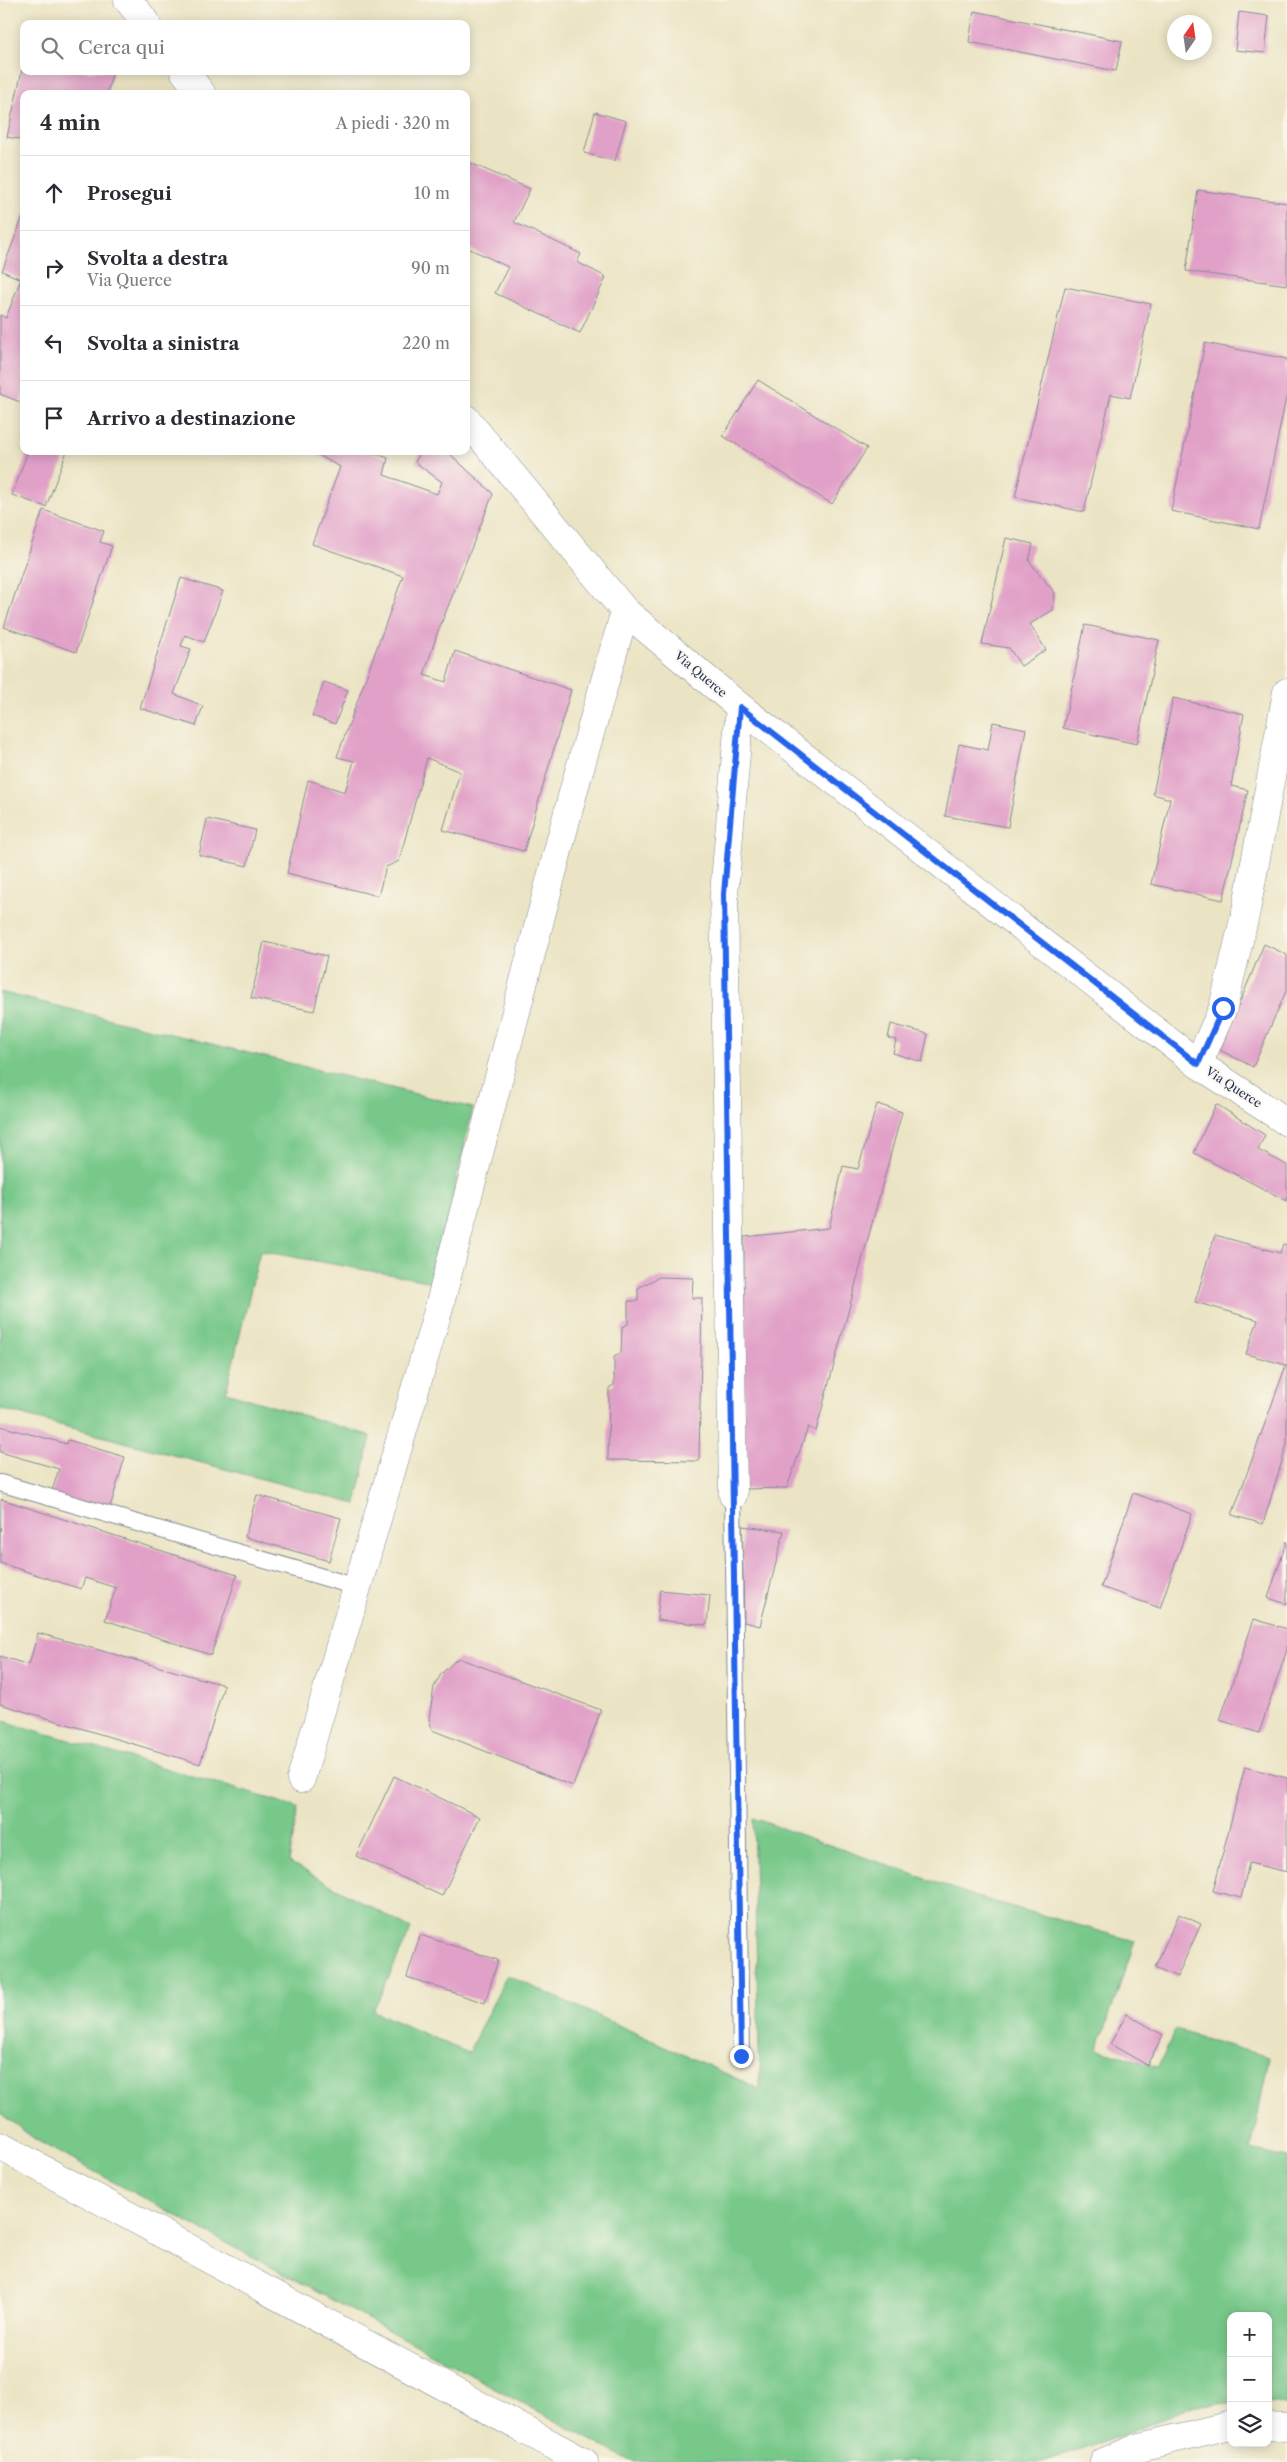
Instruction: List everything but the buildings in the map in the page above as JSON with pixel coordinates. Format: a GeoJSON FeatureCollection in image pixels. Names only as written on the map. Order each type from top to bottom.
{"type":"FeatureCollection","features":[{"type":"Feature","properties":{"kind":"street"},"geometry":{"type":"LineString","coordinates":[[128,0],[144,20]]}},
{"type":"Feature","properties":{"kind":"street"},"geometry":{"type":"LineString","coordinates":[[187,75],[199,90]]}},
{"type":"Feature","properties":{"kind":"street","name":"Via Querce"},"geometry":{"type":"LineString","coordinates":[[470,424],[625,611],[740,707],[1198,1064],[1287,1122]]}},
{"type":"Feature","properties":{"kind":"street"},"geometry":{"type":"LineString","coordinates":[[301,1779],[438,1311],[574,789],[625,611]]}},
{"type":"Feature","properties":{"kind":"street"},"geometry":{"type":"LineString","coordinates":[[1198,1064],[1223,1008],[1246,911],[1287,692]]}},
{"type":"Feature","properties":{"kind":"street"},"geometry":{"type":"LineString","coordinates":[[733,1495],[724,894],[740,707]]}},
{"type":"Feature","properties":{"kind":"street"},"geometry":{"type":"LineString","coordinates":[[0,2146],[584,2462]]}},
{"type":"Feature","properties":{"kind":"street"},"geometry":{"type":"LineString","coordinates":[[1104,2462],[1140,2447],[1227,2426]]}},
{"type":"Feature","properties":{"kind":"street"},"geometry":{"type":"LineString","coordinates":[[1272,2426],[1287,2427]]}},
{"type":"Feature","properties":{"kind":"lane"},"geometry":{"type":"LineString","coordinates":[[0,1483],[357,1587]]}},
{"type":"Feature","properties":{"kind":"lane"},"geometry":{"type":"LineString","coordinates":[[733,1495],[741,2056]]}},
{"type":"Feature","properties":{"kind":"green space"},"geometry":{"type":"Polygon","coordinates":[[[0,992],[473,1108],[433,1282],[260,1251],[226,1392],[371,1436],[356,1504],[0,1409],[0,992]]]}},
{"type":"Feature","properties":{"kind":"green space"},"geometry":{"type":"Polygon","coordinates":[[[0,1720],[298,1807],[289,1862],[411,1929],[373,2011],[468,2053],[507,1975],[760,2089],[753,1818],[977,1897],[1135,1941],[1098,2049],[1158,2067],[1175,2030],[1269,2057],[1251,2150],[1287,2158],[1287,2406],[1272,2402],[1272,2312],[1227,2312],[1227,2403],[1195,2405],[1131,2432],[1045,2462],[632,2462],[36,2140],[0,2113],[0,1720]]]}},
{"type":"Feature","properties":{"kind":"route"},"geometry":{"type":"LineString","coordinates":[[741,2056],[724,894],[740,707],[1198,1064],[1223,1008]]}}]}
